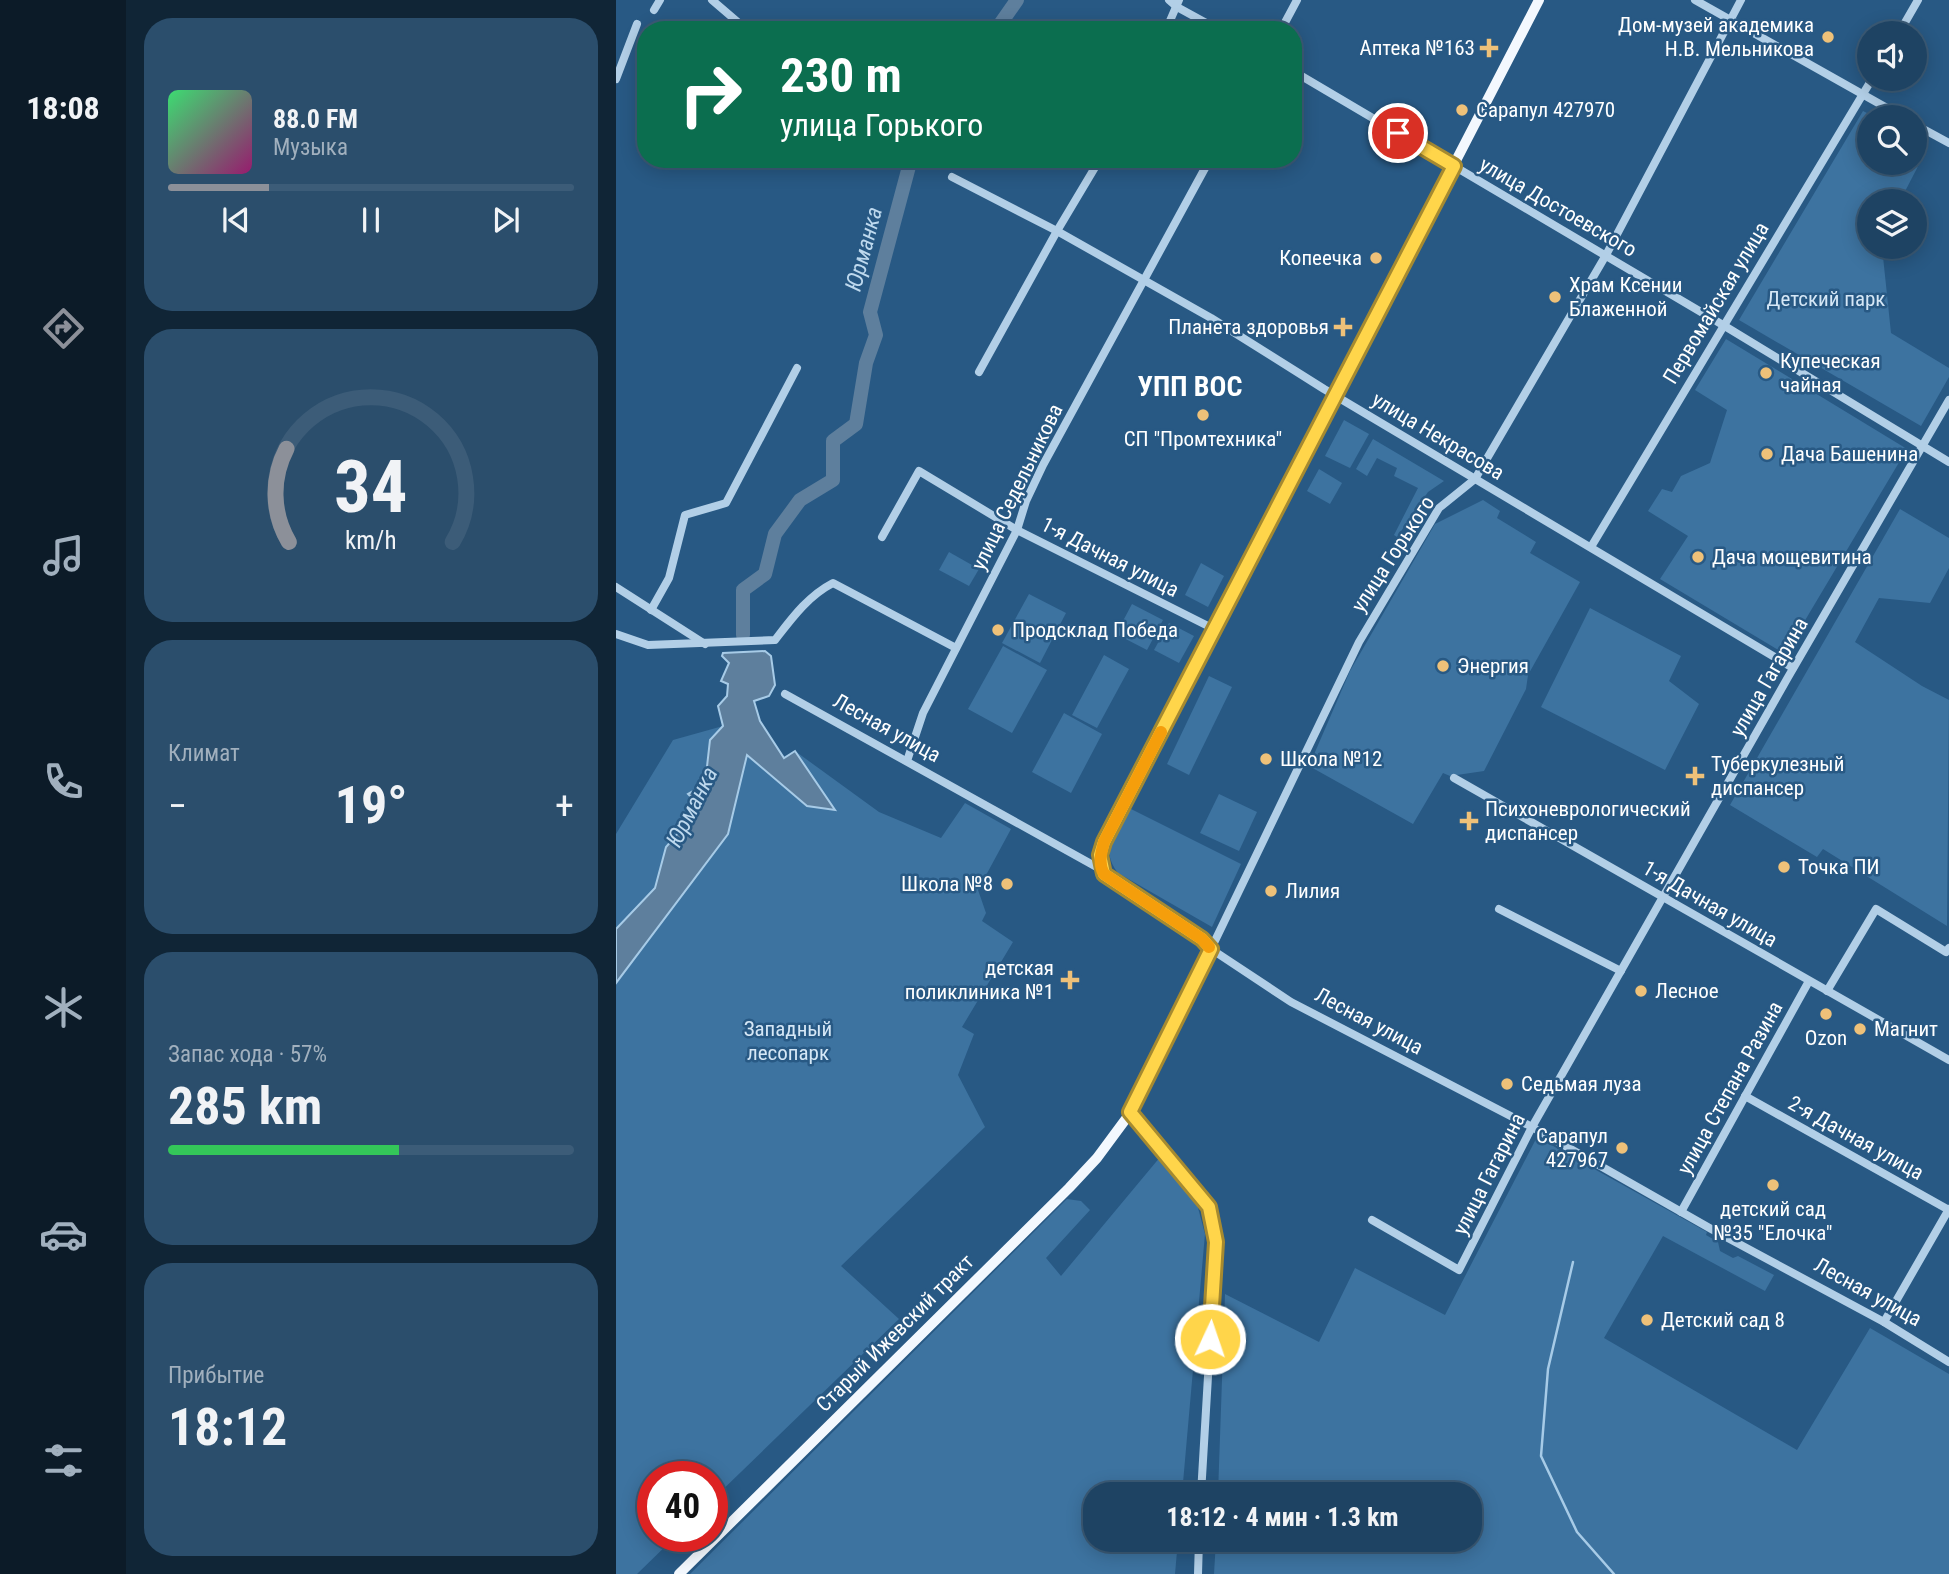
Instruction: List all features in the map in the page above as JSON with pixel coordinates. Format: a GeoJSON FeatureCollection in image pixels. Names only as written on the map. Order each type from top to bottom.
{"type":"FeatureCollection","features":[{"type":"Feature","properties":{"kind":"main road"},"geometry":{"type":"LineString","coordinates":[[1101,870],[1100,855],[1104,842],[1539,0]]}},
{"type":"Feature","properties":{"kind":"main road","name":"Лесная улица"},"geometry":{"type":"LineString","coordinates":[[1101,870],[1202,939],[1211,949]]}},
{"type":"Feature","properties":{"kind":"main road","name":"улица Горького"},"geometry":{"type":"LineString","coordinates":[[1130,1112],[1211,949]]}},
{"type":"Feature","properties":{"kind":"main road","name":"Старый Ижевский тракт"},"geometry":{"type":"LineString","coordinates":[[679,1574],[1069,1188],[1097,1158],[1130,1112]]}},
{"type":"Feature","properties":{"kind":"street"},"geometry":{"type":"LineString","coordinates":[[654,10],[660,0]]}},
{"type":"Feature","properties":{"kind":"street"},"geometry":{"type":"LineString","coordinates":[[712,0],[736,21]]}},
{"type":"Feature","properties":{"kind":"street"},"geometry":{"type":"LineString","coordinates":[[1169,0],[1205,21]]}},
{"type":"Feature","properties":{"kind":"street"},"geometry":{"type":"LineString","coordinates":[[1286,21],[1297,0]]}},
{"type":"Feature","properties":{"kind":"street"},"geometry":{"type":"LineString","coordinates":[[1695,0],[1882,105]]}},
{"type":"Feature","properties":{"kind":"street","name":"улица Горького"},"geometry":{"type":"LineString","coordinates":[[1211,949],[1359,642],[1439,508],[1475,480],[1606,255],[1741,0]]}},
{"type":"Feature","properties":{"kind":"street"},"geometry":{"type":"LineString","coordinates":[[1906,21],[1918,0]]}},
{"type":"Feature","properties":{"kind":"street"},"geometry":{"type":"LineString","coordinates":[[1170,21],[1178,3]]}},
{"type":"Feature","properties":{"kind":"street"},"geometry":{"type":"LineString","coordinates":[[616,79],[637,24]]}},
{"type":"Feature","properties":{"kind":"street","name":"улица Достоевского"},"geometry":{"type":"LineString","coordinates":[[1302,76],[1606,255],[1949,462]]}},
{"type":"Feature","properties":{"kind":"street","name":"Первомайская улица"},"geometry":{"type":"LineString","coordinates":[[1591,547],[1865,91]]}},
{"type":"Feature","properties":{"kind":"street"},"geometry":{"type":"LineString","coordinates":[[1927,131],[1949,144]]}},
{"type":"Feature","properties":{"kind":"street"},"geometry":{"type":"LineString","coordinates":[[979,372],[1095,168]]}},
{"type":"Feature","properties":{"kind":"street","name":"улица Седельникова"},"geometry":{"type":"LineString","coordinates":[[907,761],[923,713],[1017,530],[1026,501],[1043,465],[1205,168]]}},
{"type":"Feature","properties":{"kind":"street","name":"улица Некрасова"},"geometry":{"type":"LineString","coordinates":[[952,177],[1144,279],[1475,480],[1793,668]]}},
{"type":"Feature","properties":{"kind":"street"},"geometry":{"type":"LineString","coordinates":[[651,610],[669,578],[685,514],[726,503],[797,368]]}},
{"type":"Feature","properties":{"kind":"street","name":"улица Гагарина"},"geometry":{"type":"LineString","coordinates":[[1372,1220],[1459,1269],[1532,1128],[1793,668],[1949,400]]}},
{"type":"Feature","properties":{"kind":"street","name":"1-я Дачная улица"},"geometry":{"type":"LineString","coordinates":[[882,537],[919,471],[1017,530],[1214,629]]}},
{"type":"Feature","properties":{"kind":"street"},"geometry":{"type":"LineString","coordinates":[[616,634],[648,645],[775,640],[802,606],[819,590],[833,583],[956,648]]}},
{"type":"Feature","properties":{"kind":"street"},"geometry":{"type":"LineString","coordinates":[[616,587],[705,644]]}},
{"type":"Feature","properties":{"kind":"street","name":"Лесная улица"},"geometry":{"type":"LineString","coordinates":[[785,694],[1101,870]]}},
{"type":"Feature","properties":{"kind":"street","name":"1-я Дачная улица"},"geometry":{"type":"LineString","coordinates":[[1454,778],[1949,1060]]}},
{"type":"Feature","properties":{"kind":"street"},"geometry":{"type":"LineString","coordinates":[[1499,909],[1621,971]]}},
{"type":"Feature","properties":{"kind":"street"},"geometry":{"type":"LineString","coordinates":[[1827,991],[1876,909],[1946,952],[1949,948]]}},
{"type":"Feature","properties":{"kind":"street","name":"Лесная улица"},"geometry":{"type":"LineString","coordinates":[[1211,949],[1291,1002],[1532,1128],[1884,1322],[1949,1362]]}},
{"type":"Feature","properties":{"kind":"street","name":"улица Степана Разина"},"geometry":{"type":"LineString","coordinates":[[1681,1212],[1809,981]]}},
{"type":"Feature","properties":{"kind":"street","name":"2-я Дачная улица"},"geometry":{"type":"LineString","coordinates":[[1745,1096],[1949,1210]]}},
{"type":"Feature","properties":{"kind":"street"},"geometry":{"type":"LineString","coordinates":[[1130,1112],[1209,1207],[1216,1242],[1202,1482]]}},
{"type":"Feature","properties":{"kind":"street"},"geometry":{"type":"LineString","coordinates":[[1884,1322],[1949,1210]]}},
{"type":"Feature","properties":{"kind":"street"},"geometry":{"type":"LineString","coordinates":[[1198,1574],[1199,1552]]}},
{"type":"Feature","properties":{"kind":"green space","name":"Детский парк"},"geometry":{"type":"Polygon","coordinates":[[[1857,121],[1857,175],[1913,175],[1906,189],[1857,189],[1857,259],[1883,259],[1891,333],[1949,368],[1949,377],[1921,426],[1739,320],[1857,121]]]}},
{"type":"Feature","properties":{"kind":"green space"},"geometry":{"type":"Polygon","coordinates":[[[1726,339],[1907,449],[1785,654],[1660,579],[1688,536],[1648,511],[1662,489],[1672,492],[1681,476],[1710,463],[1727,410],[1695,390],[1726,339]]]}},
{"type":"Feature","properties":{"kind":"green space"},"geometry":{"type":"Polygon","coordinates":[[[1344,420],[1369,434],[1350,468],[1325,456],[1344,420]]]}},
{"type":"Feature","properties":{"kind":"green space"},"geometry":{"type":"Polygon","coordinates":[[[1373,439],[1444,481],[1428,492],[1397,537],[1394,535],[1418,488],[1394,476],[1397,468],[1377,458],[1367,476],[1356,469],[1373,439]]]}},
{"type":"Feature","properties":{"kind":"green space"},"geometry":{"type":"Polygon","coordinates":[[[1319,469],[1342,483],[1330,504],[1307,491],[1319,469]]]}},
{"type":"Feature","properties":{"kind":"green space","name":"Энергия"},"geometry":{"type":"Polygon","coordinates":[[[1483,500],[1500,511],[1497,518],[1536,542],[1530,553],[1580,582],[1528,675],[1526,689],[1484,771],[1450,776],[1443,773],[1413,824],[1309,766],[1350,671],[1435,524],[1483,500]]]}},
{"type":"Feature","properties":{"kind":"green space"},"geometry":{"type":"Polygon","coordinates":[[[1900,509],[1949,538],[1949,568],[1930,603],[1879,598],[1855,642],[1922,686],[1949,700],[1947,926],[1823,849],[1817,857],[1730,805],[1900,509]]]}},
{"type":"Feature","properties":{"kind":"green space"},"geometry":{"type":"Polygon","coordinates":[[[949,552],[979,569],[969,586],[939,570],[949,552]]]}},
{"type":"Feature","properties":{"kind":"green space"},"geometry":{"type":"Polygon","coordinates":[[[1201,563],[1224,576],[1208,607],[1185,595],[1201,563]]]}},
{"type":"Feature","properties":{"kind":"green space"},"geometry":{"type":"Polygon","coordinates":[[[1029,594],[1066,613],[1040,663],[1002,643],[1029,594]]]}},
{"type":"Feature","properties":{"kind":"green space"},"geometry":{"type":"Polygon","coordinates":[[[1132,604],[1163,620],[1147,650],[1116,634],[1132,604]]]}},
{"type":"Feature","properties":{"kind":"green space"},"geometry":{"type":"Polygon","coordinates":[[[1590,608],[1681,656],[1669,681],[1699,704],[1665,770],[1541,707],[1590,608]]]}},
{"type":"Feature","properties":{"kind":"green space"},"geometry":{"type":"Polygon","coordinates":[[[1169,623],[1194,636],[1179,663],[1154,650],[1169,623]]]}},
{"type":"Feature","properties":{"kind":"green space"},"geometry":{"type":"Polygon","coordinates":[[[1003,646],[1047,670],[1012,733],[968,709],[1003,646]]]}},
{"type":"Feature","properties":{"kind":"green space"},"geometry":{"type":"Polygon","coordinates":[[[1104,655],[1129,669],[1097,728],[1072,715],[1104,655]]]}},
{"type":"Feature","properties":{"kind":"green space"},"geometry":{"type":"Polygon","coordinates":[[[1209,676],[1232,687],[1189,775],[1167,764],[1209,676]]]}},
{"type":"Feature","properties":{"kind":"green space"},"geometry":{"type":"Polygon","coordinates":[[[1064,713],[1102,734],[1071,793],[1032,772],[1064,713]]]}},
{"type":"Feature","properties":{"kind":"green space"},"geometry":{"type":"Polygon","coordinates":[[[723,726],[710,740],[701,807],[666,847],[655,888],[616,929],[616,834],[673,740],[723,726]]]}},
{"type":"Feature","properties":{"kind":"green space","name":"Западный лесопарк"},"geometry":{"type":"Polygon","coordinates":[[[795,751],[879,812],[941,838],[965,803],[1011,829],[978,890],[986,913],[982,921],[1013,942],[962,1027],[974,1034],[958,1075],[985,1127],[841,1266],[899,1319],[728,1485],[728,1461],[637,1461],[637,1552],[660,1552],[637,1574],[616,1574],[616,983],[727,834],[747,754],[807,806],[834,810],[795,751]]]}},
{"type":"Feature","properties":{"kind":"green space"},"geometry":{"type":"Polygon","coordinates":[[[1219,794],[1257,812],[1239,851],[1200,833],[1219,794]]]}},
{"type":"Feature","properties":{"kind":"green space"},"geometry":{"type":"Polygon","coordinates":[[[1129,808],[1241,864],[1212,927],[1118,873],[1112,864],[1109,848],[1114,833],[1129,808]]]}},
{"type":"Feature","properties":{"kind":"green space"},"geometry":{"type":"Polygon","coordinates":[[[1537,1137],[1707,1232],[1706,1235],[1718,1242],[1720,1251],[1733,1258],[1738,1256],[1774,1275],[1765,1291],[1663,1236],[1604,1338],[1797,1450],[1870,1328],[1949,1374],[1949,1574],[1214,1574],[1215,1552],[1482,1552],[1482,1482],[1218,1482],[1225,1294],[1319,1342],[1355,1268],[1445,1315],[1537,1137]]]}},
{"type":"Feature","properties":{"kind":"green space"},"geometry":{"type":"Polygon","coordinates":[[[1161,1156],[1197,1204],[1205,1234],[1183,1482],[1083,1482],[1083,1552],[1177,1552],[1175,1574],[690,1574],[712,1552],[728,1552],[728,1536],[1067,1199],[1081,1201],[1090,1210],[1046,1258],[1061,1276],[1161,1156]]]}},
{"type":"Feature","properties":{"kind":"shaded area"},"geometry":{"type":"Polygon","coordinates":[[[765,651],[771,656],[775,685],[769,696],[754,701],[760,721],[784,758],[795,751],[835,810],[807,806],[747,755],[728,834],[616,983],[616,929],[655,888],[666,847],[701,807],[688,794],[705,784],[710,740],[723,726],[718,706],[727,696],[728,684],[721,681],[729,663],[722,656],[723,653],[765,651]]]}},
{"type":"Feature","properties":{"kind":"waterway","name":"Юрманка"},"geometry":{"type":"LineString","coordinates":[[1002,21],[1017,0]]}},
{"type":"Feature","properties":{"kind":"waterway","name":"Юрманка"},"geometry":{"type":"LineString","coordinates":[[743,635],[743,590],[765,574],[775,534],[800,500],[833,480],[833,441],[856,424],[866,363],[876,335],[870,312],[909,168]]}},
{"type":"Feature","properties":{"kind":"waterway"},"geometry":{"type":"LineString","coordinates":[[1573,1262],[1548,1369],[1541,1456],[1577,1532],[1614,1574]]}},
{"type":"Feature","properties":{"kind":"slow traffic"},"geometry":{"type":"LineString","coordinates":[[1161,732],[1104,842],[1100,855],[1101,870],[1202,939],[1209,947]]}},
{"type":"Feature","properties":{"kind":"place","name":"Дом-музей академика Н.В. Мельникова"},"geometry":{"type":"Point","coordinates":[1828,37]}},
{"type":"Feature","properties":{"kind":"place","name":"Аптека №163"},"geometry":{"type":"Point","coordinates":[1489,48]}},
{"type":"Feature","properties":{"kind":"place","name":"Сарапул 427970"},"geometry":{"type":"Point","coordinates":[1462,110]}},
{"type":"Feature","properties":{"kind":"place","name":"Копеечка"},"geometry":{"type":"Point","coordinates":[1376,258]}},
{"type":"Feature","properties":{"kind":"place","name":"Храм Ксении Блаженной"},"geometry":{"type":"Point","coordinates":[1555,297]}},
{"type":"Feature","properties":{"kind":"place","name":"Планета здоровья"},"geometry":{"type":"Point","coordinates":[1343,327]}},
{"type":"Feature","properties":{"kind":"place","name":"Купеческая чайная"},"geometry":{"type":"Point","coordinates":[1766,373]}},
{"type":"Feature","properties":{"kind":"place","name":"СП \"Промтехника\""},"geometry":{"type":"Point","coordinates":[1203,415]}},
{"type":"Feature","properties":{"kind":"place","name":"Дача Башенина"},"geometry":{"type":"Point","coordinates":[1767,454]}},
{"type":"Feature","properties":{"kind":"place","name":"Дача мощевитина"},"geometry":{"type":"Point","coordinates":[1698,557]}},
{"type":"Feature","properties":{"kind":"place","name":"Продсклад Победа"},"geometry":{"type":"Point","coordinates":[998,630]}},
{"type":"Feature","properties":{"kind":"place","name":"Энергия"},"geometry":{"type":"Point","coordinates":[1443,666]}},
{"type":"Feature","properties":{"kind":"place","name":"Школа №12"},"geometry":{"type":"Point","coordinates":[1266,759]}},
{"type":"Feature","properties":{"kind":"place","name":"Туберкулезный диспансер"},"geometry":{"type":"Point","coordinates":[1695,776]}},
{"type":"Feature","properties":{"kind":"place","name":"Психоневрологический диспансер"},"geometry":{"type":"Point","coordinates":[1469,821]}},
{"type":"Feature","properties":{"kind":"place","name":"Точка ПИ"},"geometry":{"type":"Point","coordinates":[1784,867]}},
{"type":"Feature","properties":{"kind":"place","name":"Школа №8"},"geometry":{"type":"Point","coordinates":[1007,884]}},
{"type":"Feature","properties":{"kind":"place","name":"Лилия"},"geometry":{"type":"Point","coordinates":[1271,891]}},
{"type":"Feature","properties":{"kind":"place","name":"детская поликлиника №1"},"geometry":{"type":"Point","coordinates":[1070,980]}},
{"type":"Feature","properties":{"kind":"place","name":"Лесное"},"geometry":{"type":"Point","coordinates":[1641,991]}},
{"type":"Feature","properties":{"kind":"place","name":"Ozon"},"geometry":{"type":"Point","coordinates":[1826,1014]}},
{"type":"Feature","properties":{"kind":"place","name":"Магнит"},"geometry":{"type":"Point","coordinates":[1860,1029]}},
{"type":"Feature","properties":{"kind":"place","name":"Седьмая луза"},"geometry":{"type":"Point","coordinates":[1507,1084]}},
{"type":"Feature","properties":{"kind":"place","name":"Сарапул 427967"},"geometry":{"type":"Point","coordinates":[1622,1148]}},
{"type":"Feature","properties":{"kind":"place","name":"детский сад №35 \"Елочка\""},"geometry":{"type":"Point","coordinates":[1773,1185]}},
{"type":"Feature","properties":{"kind":"place","name":"Детский сад 8"},"geometry":{"type":"Point","coordinates":[1647,1320]}},
{"type":"Feature","properties":{"kind":"district","name":"УПП ВОС"},"geometry":{"type":"Point","coordinates":[1190,386]}},
{"type":"Feature","properties":{"kind":"route"},"geometry":{"type":"LineString","coordinates":[[1210,1339],[1216,1242],[1209,1207],[1130,1112],[1211,949],[1202,939],[1104,874],[1101,870],[1100,855],[1104,842],[1454,166],[1398,133]]}}]}
